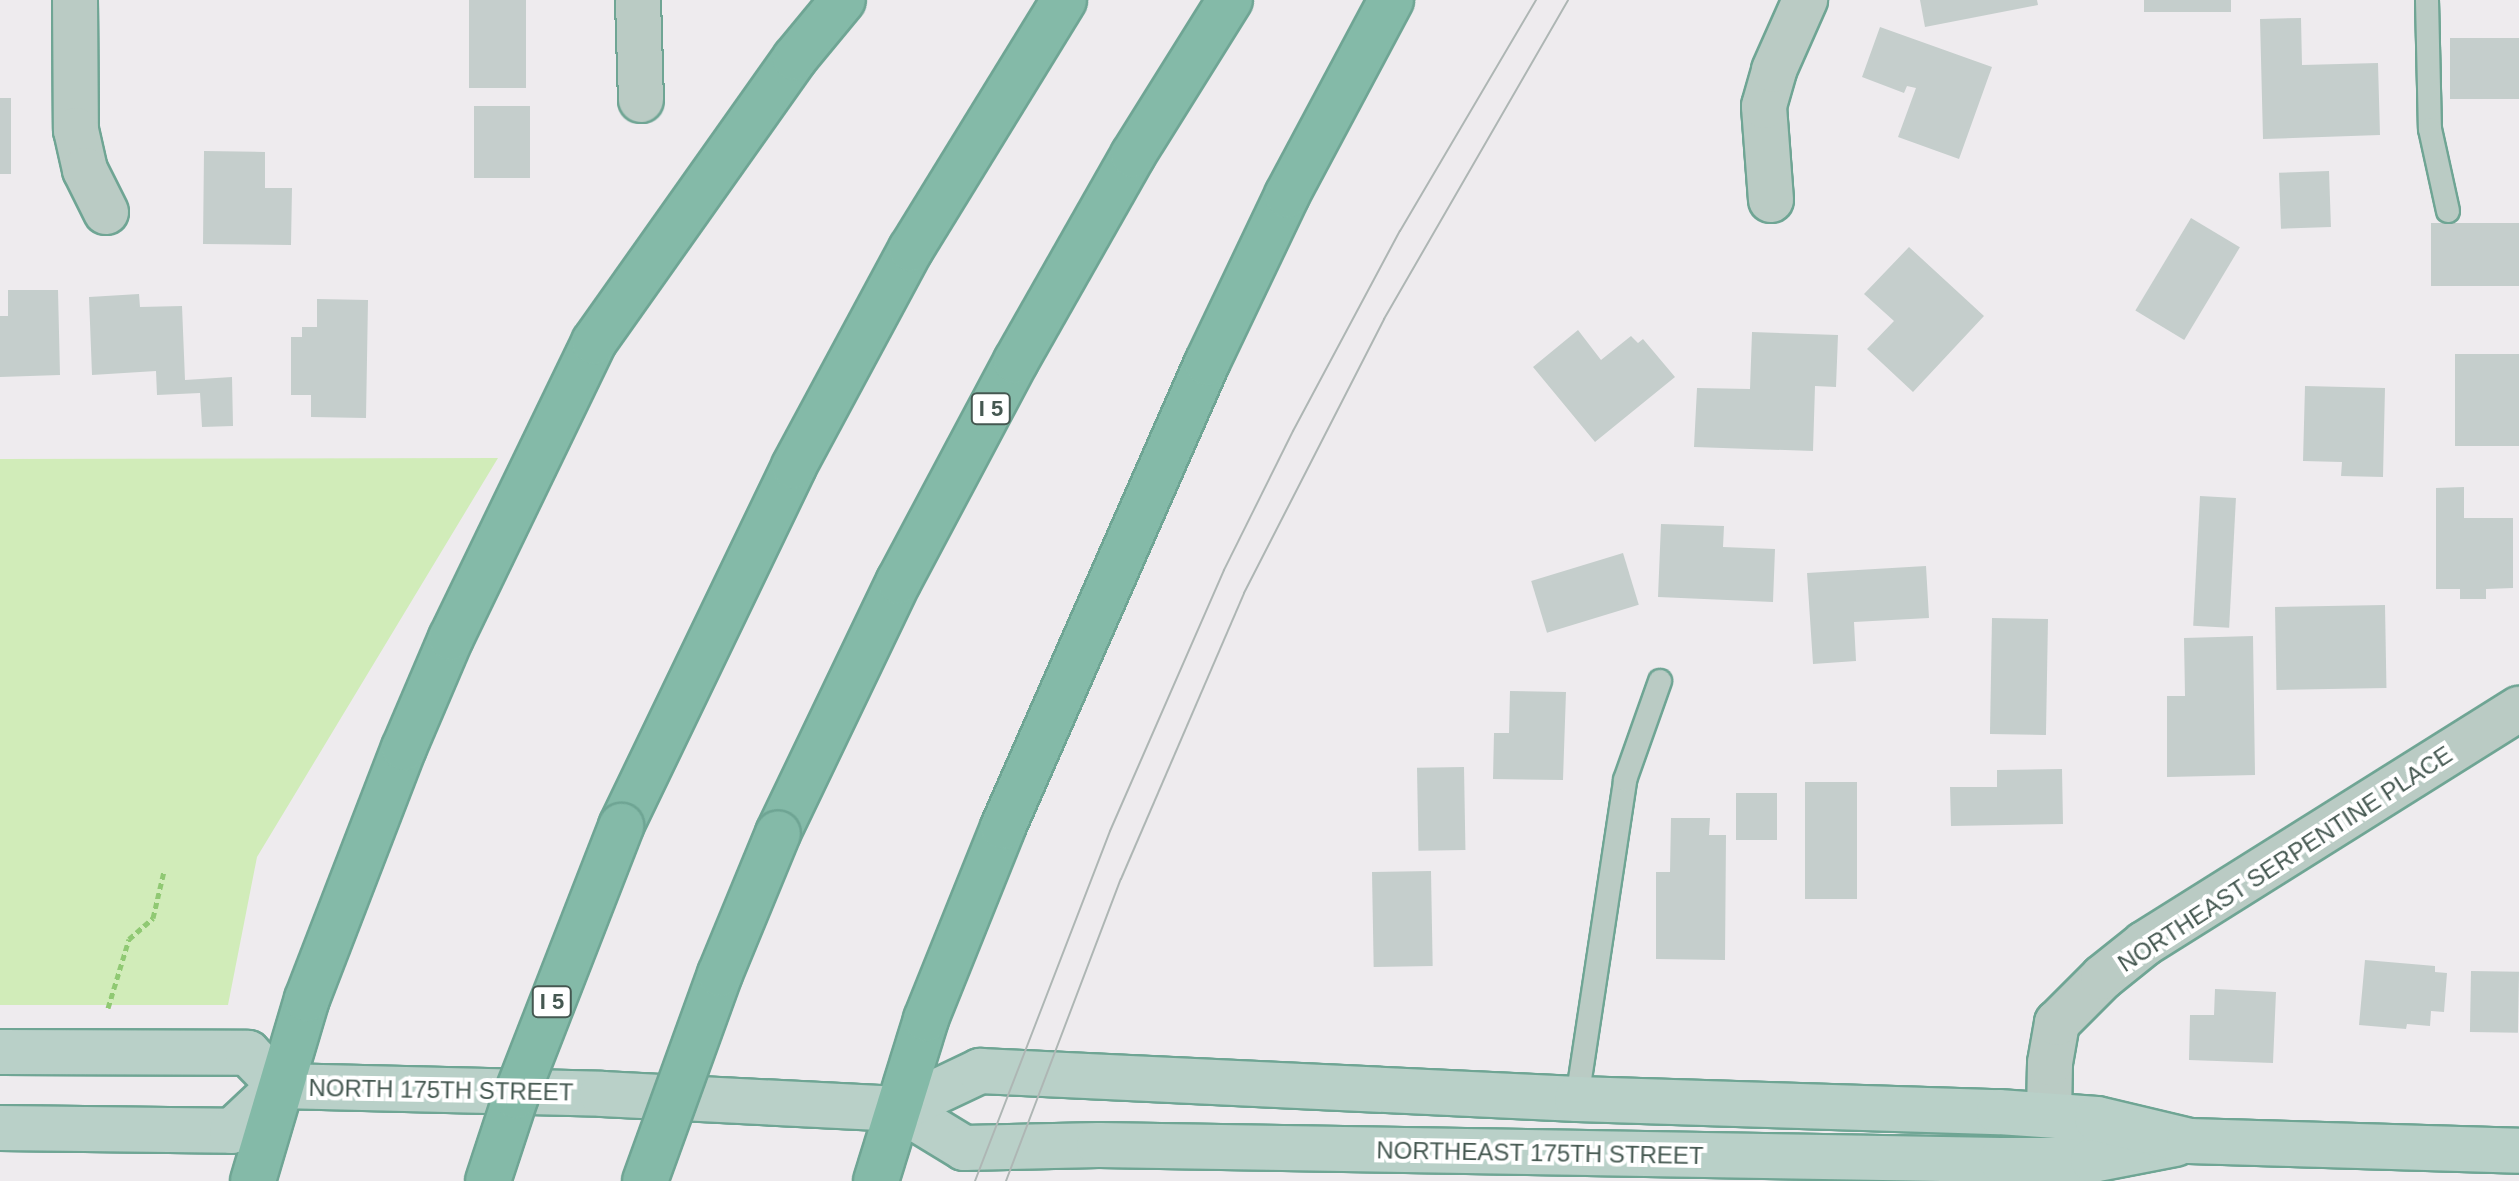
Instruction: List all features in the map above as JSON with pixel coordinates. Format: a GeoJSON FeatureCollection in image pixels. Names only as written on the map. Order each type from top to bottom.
{"type":"FeatureCollection","features":[{"type":"Feature","properties":{"kind":"highway"},"geometry":{"type":"LineString","coordinates":[[253,1181],[307,999],[404,748],[451,638],[594,342],[795,58],[843,0]]}},
{"type":"Feature","properties":{"kind":"highway","name":"I 5"},"geometry":{"type":"LineString","coordinates":[[488,1181],[516,1096],[621,826],[713,629],[801,452],[911,249],[1064,0]]}},
{"type":"Feature","properties":{"kind":"highway","name":"I 5"},"geometry":{"type":"LineString","coordinates":[[645,1181],[720,974],[778,833],[892,594],[1016,361],[1133,155],[1230,0]]}},
{"type":"Feature","properties":{"kind":"highway"},"geometry":{"type":"LineString","coordinates":[[876,1181],[926,1019],[1003,827],[1200,377],[1287,195],[1391,0]]}},
{"type":"Feature","properties":{"kind":"main road","name":"NORTH 175TH STREET"},"geometry":{"type":"LineString","coordinates":[[0,1052],[248,1053],[280,1086],[602,1094]]}},
{"type":"Feature","properties":{"kind":"main road","name":"NORTHEAST 175TH STREET"},"geometry":{"type":"LineString","coordinates":[[602,1094],[900,1109],[980,1071],[1577,1099],[2049,1115],[2097,1119],[2189,1141],[2519,1151]]}},
{"type":"Feature","properties":{"kind":"main road","name":"NORTH 175TH STREET"},"geometry":{"type":"LineString","coordinates":[[0,1128],[232,1131],[280,1086]]}},
{"type":"Feature","properties":{"kind":"main road","name":"NORTHEAST 175TH STREET"},"geometry":{"type":"LineString","coordinates":[[900,1109],[964,1148],[1099,1145],[1962,1171],[2093,1160],[2189,1141]]}},
{"type":"Feature","properties":{"kind":"street"},"geometry":{"type":"LineString","coordinates":[[75,0],[76,130],[85,170],[106,212]]}},
{"type":"Feature","properties":{"kind":"street"},"geometry":{"type":"LineString","coordinates":[[638,0],[641,100]]}},
{"type":"Feature","properties":{"kind":"street"},"geometry":{"type":"LineString","coordinates":[[1771,200],[1764,106],[1774,70],[1805,0]]}},
{"type":"Feature","properties":{"kind":"street","name":"NORTHEAST SERPENTINE PLACE"},"geometry":{"type":"LineString","coordinates":[[2049,1115],[2050,1063],[2057,1023],[2103,977],[2144,944],[2519,709]]}},
{"type":"Feature","properties":{"kind":"lane"},"geometry":{"type":"LineString","coordinates":[[2427,0],[2430,129],[2448,211]]}},
{"type":"Feature","properties":{"kind":"lane"},"geometry":{"type":"LineString","coordinates":[[1577,1099],[1625,780],[1660,681]]}},
{"type":"Feature","properties":{"kind":"path"},"geometry":{"type":"LineString","coordinates":[[96,1052],[129,939],[153,918],[164,871]]}},
{"type":"Feature","properties":{"kind":"green space"},"geometry":{"type":"Polygon","coordinates":[[[498,458],[257,857],[228,1005],[0,1005],[0,459],[498,458]]]}},
{"type":"Feature","properties":{"kind":"building"},"geometry":{"type":"Polygon","coordinates":[[[469,0],[526,0],[526,88],[469,88],[469,0]]]}},
{"type":"Feature","properties":{"kind":"building"},"geometry":{"type":"Polygon","coordinates":[[[1920,0],[2037,0],[2038,5],[1925,27],[1920,0]]]}},
{"type":"Feature","properties":{"kind":"building"},"geometry":{"type":"Polygon","coordinates":[[[2144,0],[2231,0],[2231,12],[2144,12],[2144,0]]]}},
{"type":"Feature","properties":{"kind":"building"},"geometry":{"type":"Polygon","coordinates":[[[2301,18],[2302,65],[2378,63],[2380,135],[2263,139],[2260,19],[2301,18]]]}},
{"type":"Feature","properties":{"kind":"building"},"geometry":{"type":"Polygon","coordinates":[[[1880,27],[1992,67],[1959,159],[1898,137],[1916,88],[1907,86],[1904,93],[1862,77],[1880,27]]]}},
{"type":"Feature","properties":{"kind":"building"},"geometry":{"type":"Polygon","coordinates":[[[2450,38],[2519,38],[2519,99],[2450,99],[2450,38]]]}},
{"type":"Feature","properties":{"kind":"building"},"geometry":{"type":"Polygon","coordinates":[[[0,98],[11,98],[11,174],[0,174],[0,98]]]}},
{"type":"Feature","properties":{"kind":"building"},"geometry":{"type":"Polygon","coordinates":[[[474,106],[530,106],[530,178],[474,178],[474,106]]]}},
{"type":"Feature","properties":{"kind":"building"},"geometry":{"type":"Polygon","coordinates":[[[204,151],[265,152],[265,188],[292,188],[291,245],[203,244],[204,151]]]}},
{"type":"Feature","properties":{"kind":"building"},"geometry":{"type":"Polygon","coordinates":[[[2329,171],[2331,227],[2281,229],[2279,173],[2329,171]]]}},
{"type":"Feature","properties":{"kind":"building"},"geometry":{"type":"Polygon","coordinates":[[[2191,218],[2240,247],[2184,340],[2135,311],[2191,218]]]}},
{"type":"Feature","properties":{"kind":"building"},"geometry":{"type":"Polygon","coordinates":[[[2431,223],[2519,223],[2519,286],[2431,286],[2431,223]]]}},
{"type":"Feature","properties":{"kind":"building"},"geometry":{"type":"Polygon","coordinates":[[[1909,247],[1984,316],[1913,392],[1867,349],[1894,321],[1864,294],[1909,247]]]}},
{"type":"Feature","properties":{"kind":"building"},"geometry":{"type":"Polygon","coordinates":[[[8,290],[58,290],[60,375],[0,377],[0,316],[8,316],[8,290]]]}},
{"type":"Feature","properties":{"kind":"building"},"geometry":{"type":"Polygon","coordinates":[[[139,294],[140,307],[182,306],[185,380],[232,377],[233,426],[202,427],[200,393],[157,395],[156,371],[92,375],[89,297],[139,294]]]}},
{"type":"Feature","properties":{"kind":"building"},"geometry":{"type":"Polygon","coordinates":[[[317,299],[368,300],[366,418],[311,417],[311,395],[291,395],[291,337],[302,337],[302,327],[317,327],[317,299]]]}},
{"type":"Feature","properties":{"kind":"building"},"geometry":{"type":"Polygon","coordinates":[[[1578,330],[1601,360],[1631,336],[1638,343],[1643,339],[1675,377],[1595,442],[1533,367],[1578,330]]]}},
{"type":"Feature","properties":{"kind":"building"},"geometry":{"type":"Polygon","coordinates":[[[1752,332],[1838,335],[1836,387],[1815,386],[1813,451],[1694,447],[1697,388],[1750,389],[1752,332]]]}},
{"type":"Feature","properties":{"kind":"building"},"geometry":{"type":"Polygon","coordinates":[[[2455,354],[2519,354],[2519,446],[2455,446],[2455,354]]]}},
{"type":"Feature","properties":{"kind":"building"},"geometry":{"type":"Polygon","coordinates":[[[2305,386],[2385,388],[2383,477],[2341,476],[2342,462],[2303,461],[2305,386]]]}},
{"type":"Feature","properties":{"kind":"building"},"geometry":{"type":"Polygon","coordinates":[[[2464,487],[2464,518],[2513,518],[2513,588],[2486,589],[2486,599],[2460,599],[2460,589],[2436,589],[2436,488],[2464,487]]]}},
{"type":"Feature","properties":{"kind":"building"},"geometry":{"type":"Polygon","coordinates":[[[2200,496],[2236,498],[2229,628],[2193,626],[2200,496]]]}},
{"type":"Feature","properties":{"kind":"building"},"geometry":{"type":"Polygon","coordinates":[[[1661,524],[1724,526],[1723,547],[1775,549],[1773,602],[1658,597],[1661,524]]]}},
{"type":"Feature","properties":{"kind":"building"},"geometry":{"type":"Polygon","coordinates":[[[1623,553],[1639,605],[1547,633],[1531,581],[1623,553]]]}},
{"type":"Feature","properties":{"kind":"building"},"geometry":{"type":"Polygon","coordinates":[[[1926,566],[1929,618],[1854,622],[1856,661],[1813,664],[1807,573],[1926,566]]]}},
{"type":"Feature","properties":{"kind":"building"},"geometry":{"type":"Polygon","coordinates":[[[2385,605],[2386,688],[2276,690],[2275,607],[2385,605]]]}},
{"type":"Feature","properties":{"kind":"building"},"geometry":{"type":"Polygon","coordinates":[[[1992,618],[2048,619],[2046,735],[1990,734],[1992,618]]]}},
{"type":"Feature","properties":{"kind":"building"},"geometry":{"type":"Polygon","coordinates":[[[2253,636],[2255,775],[2167,777],[2167,696],[2185,696],[2184,638],[2253,636]]]}},
{"type":"Feature","properties":{"kind":"building"},"geometry":{"type":"Polygon","coordinates":[[[1510,691],[1566,692],[1563,780],[1493,779],[1494,733],[1509,733],[1510,691]]]}},
{"type":"Feature","properties":{"kind":"building"},"geometry":{"type":"Polygon","coordinates":[[[1464,767],[1465,850],[1418,851],[1417,768],[1464,767]]]}},
{"type":"Feature","properties":{"kind":"building"},"geometry":{"type":"Polygon","coordinates":[[[2062,769],[2063,824],[1951,826],[1950,787],[1997,787],[1997,770],[2062,769]]]}},
{"type":"Feature","properties":{"kind":"building"},"geometry":{"type":"Polygon","coordinates":[[[1805,782],[1857,782],[1857,899],[1805,899],[1805,782]]]}},
{"type":"Feature","properties":{"kind":"building"},"geometry":{"type":"Polygon","coordinates":[[[1736,793],[1777,793],[1777,840],[1736,840],[1736,793]]]}},
{"type":"Feature","properties":{"kind":"building"},"geometry":{"type":"Polygon","coordinates":[[[1671,818],[1710,818],[1709,835],[1726,835],[1725,960],[1656,959],[1656,872],[1670,872],[1671,818]]]}},
{"type":"Feature","properties":{"kind":"building"},"geometry":{"type":"Polygon","coordinates":[[[1431,871],[1433,966],[1374,967],[1372,872],[1431,871]]]}},
{"type":"Feature","properties":{"kind":"building"},"geometry":{"type":"Polygon","coordinates":[[[2365,960],[2435,966],[2435,972],[2447,973],[2444,1012],[2431,1011],[2430,1026],[2407,1024],[2406,1029],[2359,1025],[2365,960]]]}},
{"type":"Feature","properties":{"kind":"building"},"geometry":{"type":"Polygon","coordinates":[[[2471,971],[2519,972],[2518,1033],[2470,1032],[2471,971]]]}},
{"type":"Feature","properties":{"kind":"building"},"geometry":{"type":"Polygon","coordinates":[[[2215,989],[2276,992],[2273,1063],[2189,1060],[2190,1015],[2214,1015],[2215,989]]]}},
{"type":"Feature","properties":{"kind":"tram line"},"geometry":{"type":"LineString","coordinates":[[975,1181],[1110,831],[1224,570],[1293,431],[1400,231],[1536,0]]}},
{"type":"Feature","properties":{"kind":"tram line"},"geometry":{"type":"LineString","coordinates":[[1006,1181],[1121,879],[1244,593],[1384,319],[1568,0]]}}]}
